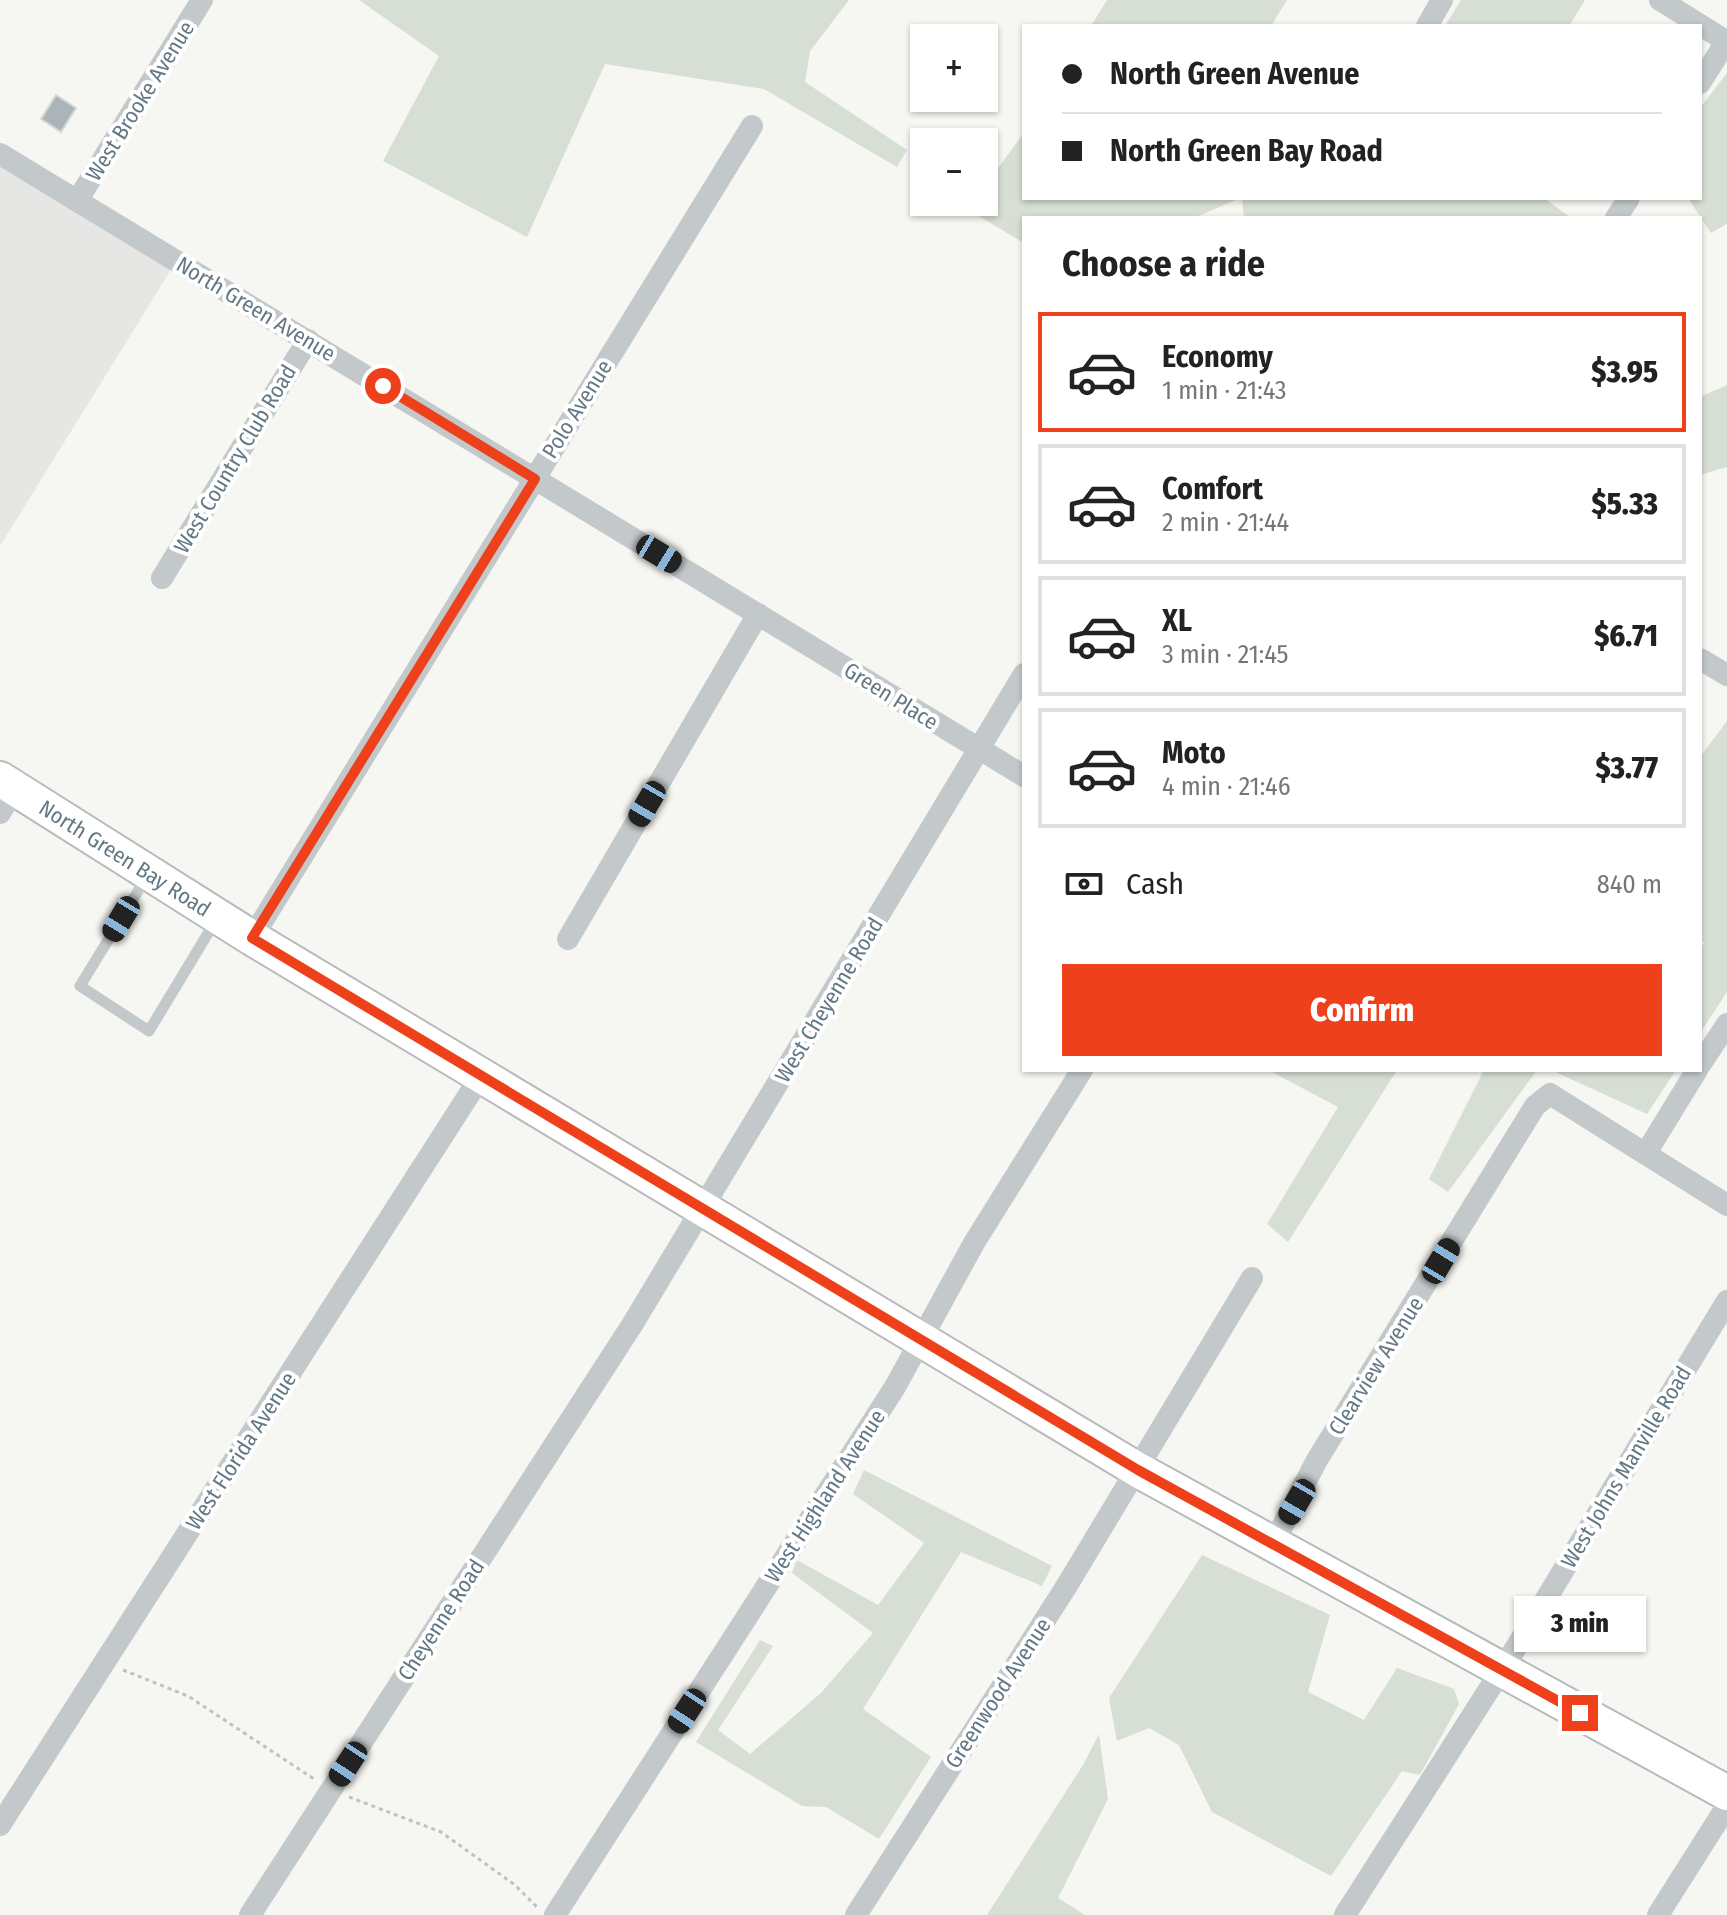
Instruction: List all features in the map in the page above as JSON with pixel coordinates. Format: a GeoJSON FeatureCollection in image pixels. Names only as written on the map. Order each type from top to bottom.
{"type":"FeatureCollection","features":[{"type":"Feature","properties":{"kind":"main road","name":"North Green Bay Road"},"geometry":{"type":"LineString","coordinates":[[5,794],[148,874],[921,1342]]}},
{"type":"Feature","properties":{"kind":"main road"},"geometry":{"type":"LineString","coordinates":[[921,1342],[1272,1546],[1727,1793]]}},
{"type":"Feature","properties":{"kind":"street","name":"West Brooke Avenue"},"geometry":{"type":"LineString","coordinates":[[77,201],[202,0]]}},
{"type":"Feature","properties":{"kind":"street"},"geometry":{"type":"LineString","coordinates":[[1428,24],[1442,0]]}},
{"type":"Feature","properties":{"kind":"street"},"geometry":{"type":"LineString","coordinates":[[1660,0],[1700,24]]}},
{"type":"Feature","properties":{"kind":"street"},"geometry":{"type":"LineString","coordinates":[[1702,25],[1727,40],[1702,80]]}},
{"type":"Feature","properties":{"kind":"street","name":"Polo Avenue"},"geometry":{"type":"LineString","coordinates":[[252,938],[752,126]]}},
{"type":"Feature","properties":{"kind":"street","name":"North Green Avenue"},"geometry":{"type":"LineString","coordinates":[[0,154],[758,614]]}},
{"type":"Feature","properties":{"kind":"street","name":"West Country Club Road"},"geometry":{"type":"LineString","coordinates":[[162,578],[308,340]]}},
{"type":"Feature","properties":{"kind":"street"},"geometry":{"type":"LineString","coordinates":[[568,939],[758,614]]}},
{"type":"Feature","properties":{"kind":"street","name":"Green Place"},"geometry":{"type":"LineString","coordinates":[[758,614],[1022,775]]}},
{"type":"Feature","properties":{"kind":"street"},"geometry":{"type":"LineString","coordinates":[[1702,660],[1727,675]]}},
{"type":"Feature","properties":{"kind":"street","name":"West Cheyenne Road"},"geometry":{"type":"LineString","coordinates":[[632,1325],[1022,677]]}},
{"type":"Feature","properties":{"kind":"street"},"geometry":{"type":"LineString","coordinates":[[1702,1062],[1727,1024]]}},
{"type":"Feature","properties":{"kind":"street","name":"West Highland Avenue"},"geometry":{"type":"LineString","coordinates":[[555,1915],[844,1469],[921,1342],[974,1243],[1081,1072]]}},
{"type":"Feature","properties":{"kind":"street"},"geometry":{"type":"LineString","coordinates":[[1696,1072],[1646,1153],[1727,1205]]}},
{"type":"Feature","properties":{"kind":"street","name":"West Florida Avenue"},"geometry":{"type":"LineString","coordinates":[[0,1825],[481,1076]]}},
{"type":"Feature","properties":{"kind":"street","name":"Clearview Avenue"},"geometry":{"type":"LineString","coordinates":[[1272,1546],[1317,1460],[1535,1106],[1550,1094],[1646,1153]]}},
{"type":"Feature","properties":{"kind":"street","name":"Greenwood Avenue"},"geometry":{"type":"LineString","coordinates":[[856,1915],[1138,1470],[1252,1278]]}},
{"type":"Feature","properties":{"kind":"street","name":"West Johns Manville Road"},"geometry":{"type":"LineString","coordinates":[[1345,1915],[1501,1672],[1727,1301]]}},
{"type":"Feature","properties":{"kind":"street","name":"Cheyenne Road"},"geometry":{"type":"LineString","coordinates":[[250,1915],[632,1325]]}},
{"type":"Feature","properties":{"kind":"street"},"geometry":{"type":"LineString","coordinates":[[1658,1915],[1727,1806]]}},
{"type":"Feature","properties":{"kind":"lane"},"geometry":{"type":"LineString","coordinates":[[148,874],[80,986],[149,1031],[218,917]]}},
{"type":"Feature","properties":{"kind":"shaded area"},"geometry":{"type":"Polygon","coordinates":[[[359,0],[849,0],[810,51],[805,82],[907,150],[897,167],[764,89],[605,64],[527,237],[383,161],[439,56],[359,0]]]}},
{"type":"Feature","properties":{"kind":"shaded area"},"geometry":{"type":"Polygon","coordinates":[[[1107,0],[1287,0],[1272,24],[1092,24],[1107,0]]]}},
{"type":"Feature","properties":{"kind":"shaded area"},"geometry":{"type":"Polygon","coordinates":[[[1461,0],[1585,0],[1570,24],[1446,24],[1461,0]]]}},
{"type":"Feature","properties":{"kind":"shaded area"},"geometry":{"type":"Polygon","coordinates":[[[1727,73],[1727,224],[1711,233],[1689,200],[1702,200],[1702,105],[1727,73]]]}},
{"type":"Feature","properties":{"kind":"shaded area"},"geometry":{"type":"Polygon","coordinates":[[[1022,136],[1022,200],[1235,200],[1199,216],[1022,216],[1022,242],[979,216],[998,216],[998,168],[1022,136]]]}},
{"type":"Feature","properties":{"kind":"shaded area"},"geometry":{"type":"Polygon","coordinates":[[[0,152],[182,252],[0,546],[0,152]]]}},
{"type":"Feature","properties":{"kind":"shaded area"},"geometry":{"type":"Polygon","coordinates":[[[1242,200],[1547,200],[1568,216],[1244,216],[1242,200]]]}},
{"type":"Feature","properties":{"kind":"shaded area"},"geometry":{"type":"Polygon","coordinates":[[[1727,385],[1727,467],[1702,474],[1702,396],[1727,385]]]}},
{"type":"Feature","properties":{"kind":"shaded area"},"geometry":{"type":"Polygon","coordinates":[[[1727,721],[1727,992],[1702,1030],[1704,943],[1702,754],[1727,721]]]}},
{"type":"Feature","properties":{"kind":"shaded area"},"geometry":{"type":"Polygon","coordinates":[[[1272,1072],[1396,1072],[1288,1242],[1267,1224],[1338,1107],[1272,1072]]]}},
{"type":"Feature","properties":{"kind":"shaded area"},"geometry":{"type":"Polygon","coordinates":[[[1483,1072],[1536,1072],[1448,1192],[1429,1179],[1483,1072]]]}},
{"type":"Feature","properties":{"kind":"shaded area"},"geometry":{"type":"Polygon","coordinates":[[[1555,1072],[1675,1072],[1647,1114],[1555,1072]]]}},
{"type":"Feature","properties":{"kind":"shaded area"},"geometry":{"type":"Polygon","coordinates":[[[864,1470],[1052,1566],[1042,1586],[961,1552],[863,1709],[931,1757],[879,1839],[826,1807],[802,1806],[696,1742],[760,1640],[773,1646],[718,1730],[750,1754],[821,1693],[873,1633],[792,1573],[797,1560],[878,1605],[924,1543],[853,1494],[864,1470]]]}},
{"type":"Feature","properties":{"kind":"shaded area"},"geometry":{"type":"Polygon","coordinates":[[[1202,1555],[1330,1615],[1308,1692],[1364,1720],[1397,1668],[1454,1689],[1459,1704],[1420,1775],[1402,1771],[1331,1876],[1212,1812],[1179,1745],[1149,1728],[1117,1741],[1109,1698],[1202,1555]]]}},
{"type":"Feature","properties":{"kind":"shaded area"},"geometry":{"type":"Polygon","coordinates":[[[1099,1734],[1108,1799],[1058,1898],[1085,1915],[987,1915],[1083,1765],[1099,1734]]]}},
{"type":"Feature","properties":{"kind":"building"},"geometry":{"type":"Polygon","coordinates":[[[56,95],[76,108],[61,132],[41,119],[56,95]]]}},
{"type":"Feature","properties":{"kind":"route"},"geometry":{"type":"LineString","coordinates":[[383,386],[535,479],[394,701],[252,938],[1138,1470],[1580,1713]]}}]}
